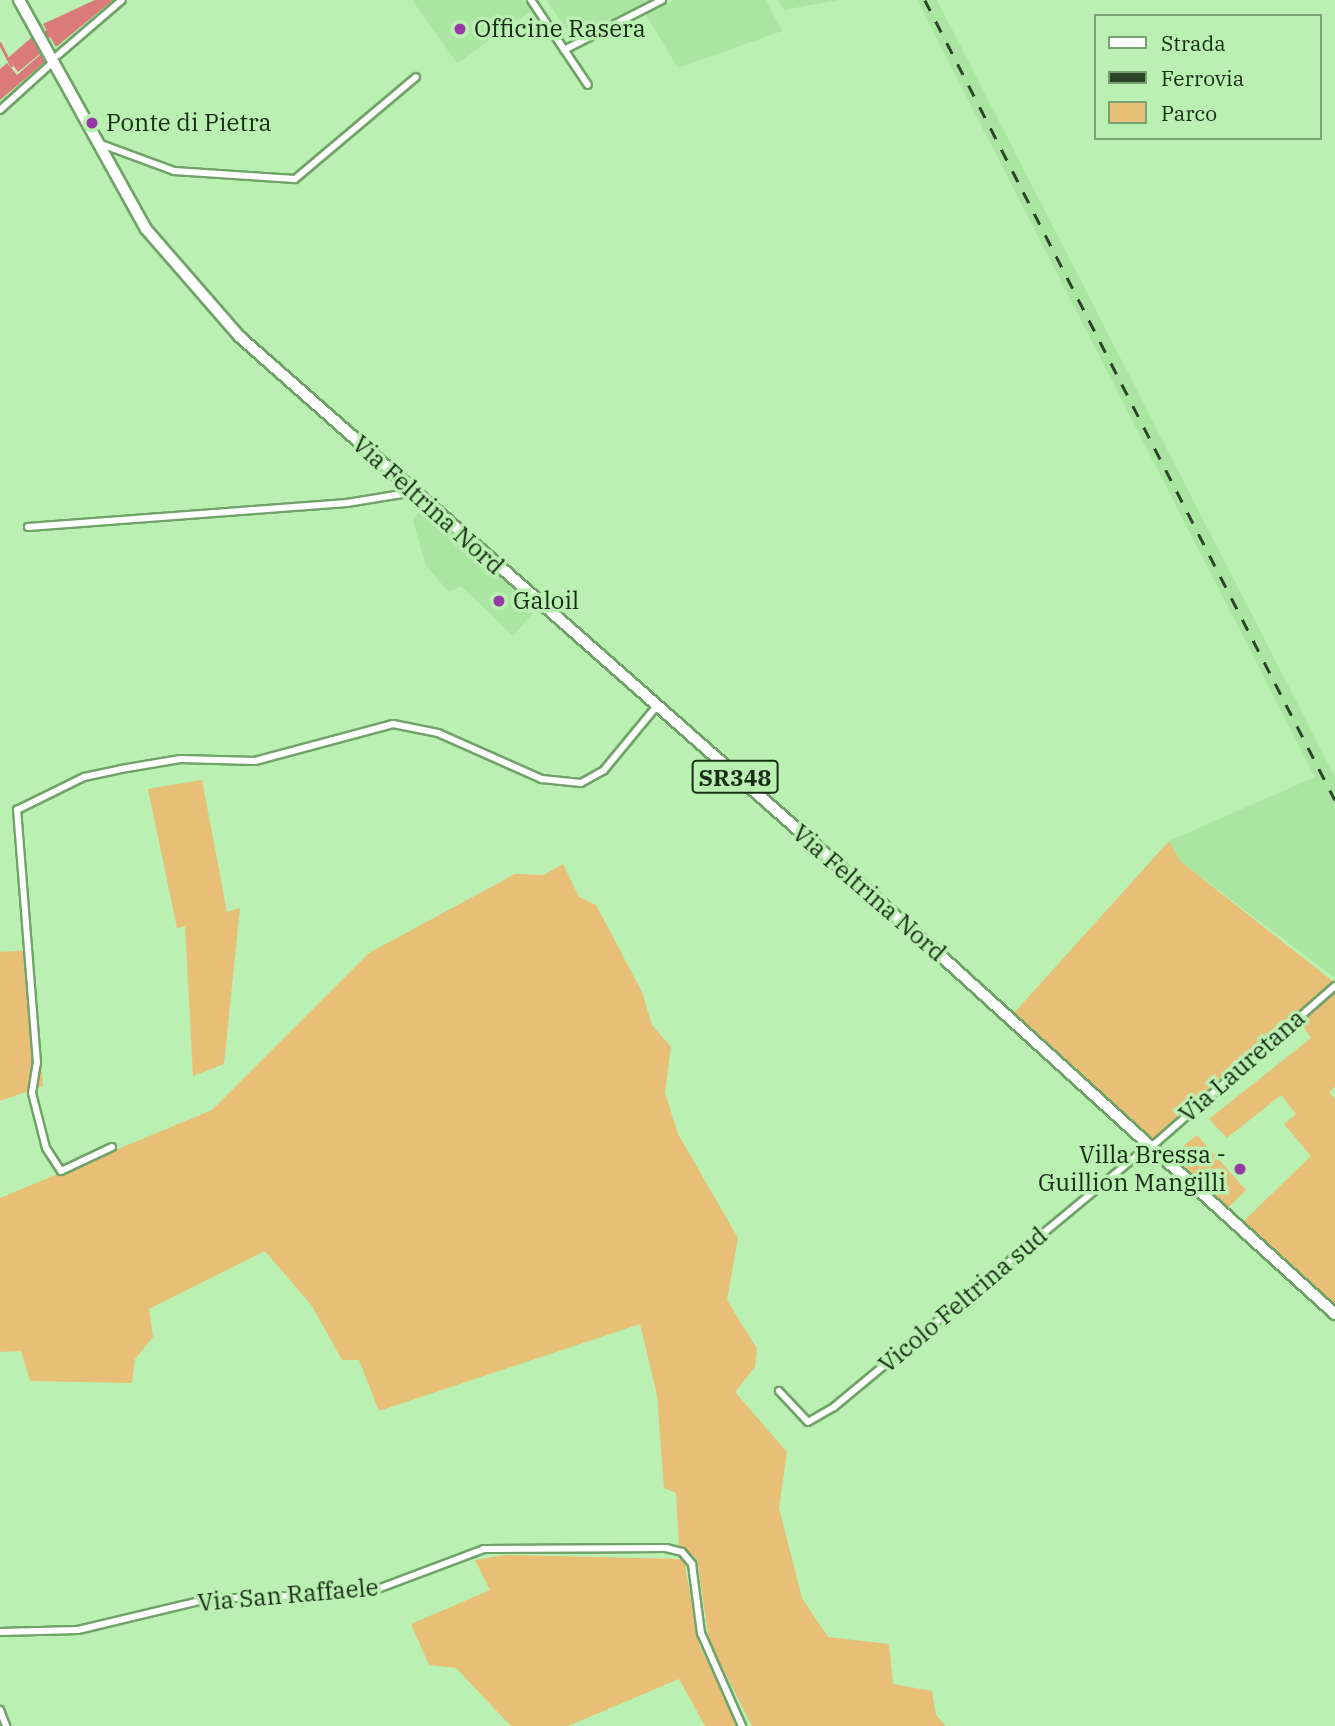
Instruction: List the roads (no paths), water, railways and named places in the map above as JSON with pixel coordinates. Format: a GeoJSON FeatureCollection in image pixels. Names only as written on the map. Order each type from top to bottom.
{"type":"FeatureCollection","features":[{"type":"Feature","properties":{"kind":"main road","name":"SR348"},"geometry":{"type":"LineString","coordinates":[[19,0],[55,59]]}},
{"type":"Feature","properties":{"kind":"main road","name":"Via Feltrina Nord"},"geometry":{"type":"LineString","coordinates":[[55,59],[94,140],[169,261],[240,337],[1335,1314]]}},
{"type":"Feature","properties":{"kind":"street"},"geometry":{"type":"LineString","coordinates":[[0,110],[122,0]]}},
{"type":"Feature","properties":{"kind":"street"},"geometry":{"type":"LineString","coordinates":[[531,0],[587,85]]}},
{"type":"Feature","properties":{"kind":"street"},"geometry":{"type":"LineString","coordinates":[[564,50],[662,0]]}},
{"type":"Feature","properties":{"kind":"street"},"geometry":{"type":"LineString","coordinates":[[94,140],[174,171],[282,182],[331,153],[416,77]]}},
{"type":"Feature","properties":{"kind":"street"},"geometry":{"type":"LineString","coordinates":[[28,527],[172,511],[347,503],[414,492]]}},
{"type":"Feature","properties":{"kind":"street"},"geometry":{"type":"LineString","coordinates":[[112,1147],[61,1171],[46,1148],[32,1093],[37,1063],[17,810],[85,777],[180,759],[255,761],[393,724],[438,733],[542,779],[581,783],[604,770],[656,707]]}},
{"type":"Feature","properties":{"kind":"street","name":"Via Lauretana"},"geometry":{"type":"LineString","coordinates":[[1149,1147],[1335,986]]}},
{"type":"Feature","properties":{"kind":"street","name":"Vicolo Feltrina sud"},"geometry":{"type":"LineString","coordinates":[[779,1391],[808,1422],[834,1407],[1149,1147]]}},
{"type":"Feature","properties":{"kind":"street","name":"Via San Raffaele"},"geometry":{"type":"LineString","coordinates":[[0,1632],[78,1630],[208,1599],[367,1593],[472,1552],[508,1547],[666,1548],[682,1552],[692,1564],[701,1633],[742,1726]]}},
{"type":"Feature","properties":{"kind":"street"},"geometry":{"type":"LineString","coordinates":[[0,1710],[6,1726]]}},
{"type":"Feature","properties":{"kind":"waterway"},"geometry":{"type":"LineString","coordinates":[[45,36],[57,28]]}},
{"type":"Feature","properties":{"kind":"waterway"},"geometry":{"type":"LineString","coordinates":[[0,43],[11,65]]}},
{"type":"Feature","properties":{"kind":"railway"},"geometry":{"type":"LineString","coordinates":[[925,0],[1335,800]]}},
{"type":"Feature","properties":{"kind":"place","name":"Officine Rasera"},"geometry":{"type":"Point","coordinates":[460,29]}},
{"type":"Feature","properties":{"kind":"place","name":"Ponte di Pietra"},"geometry":{"type":"Point","coordinates":[92,123]}},
{"type":"Feature","properties":{"kind":"place","name":"Galoil"},"geometry":{"type":"Point","coordinates":[499,601]}},
{"type":"Feature","properties":{"kind":"place","name":"Villa Bressa - Guillion Mangilli"},"geometry":{"type":"Point","coordinates":[1240,1169]}}]}
